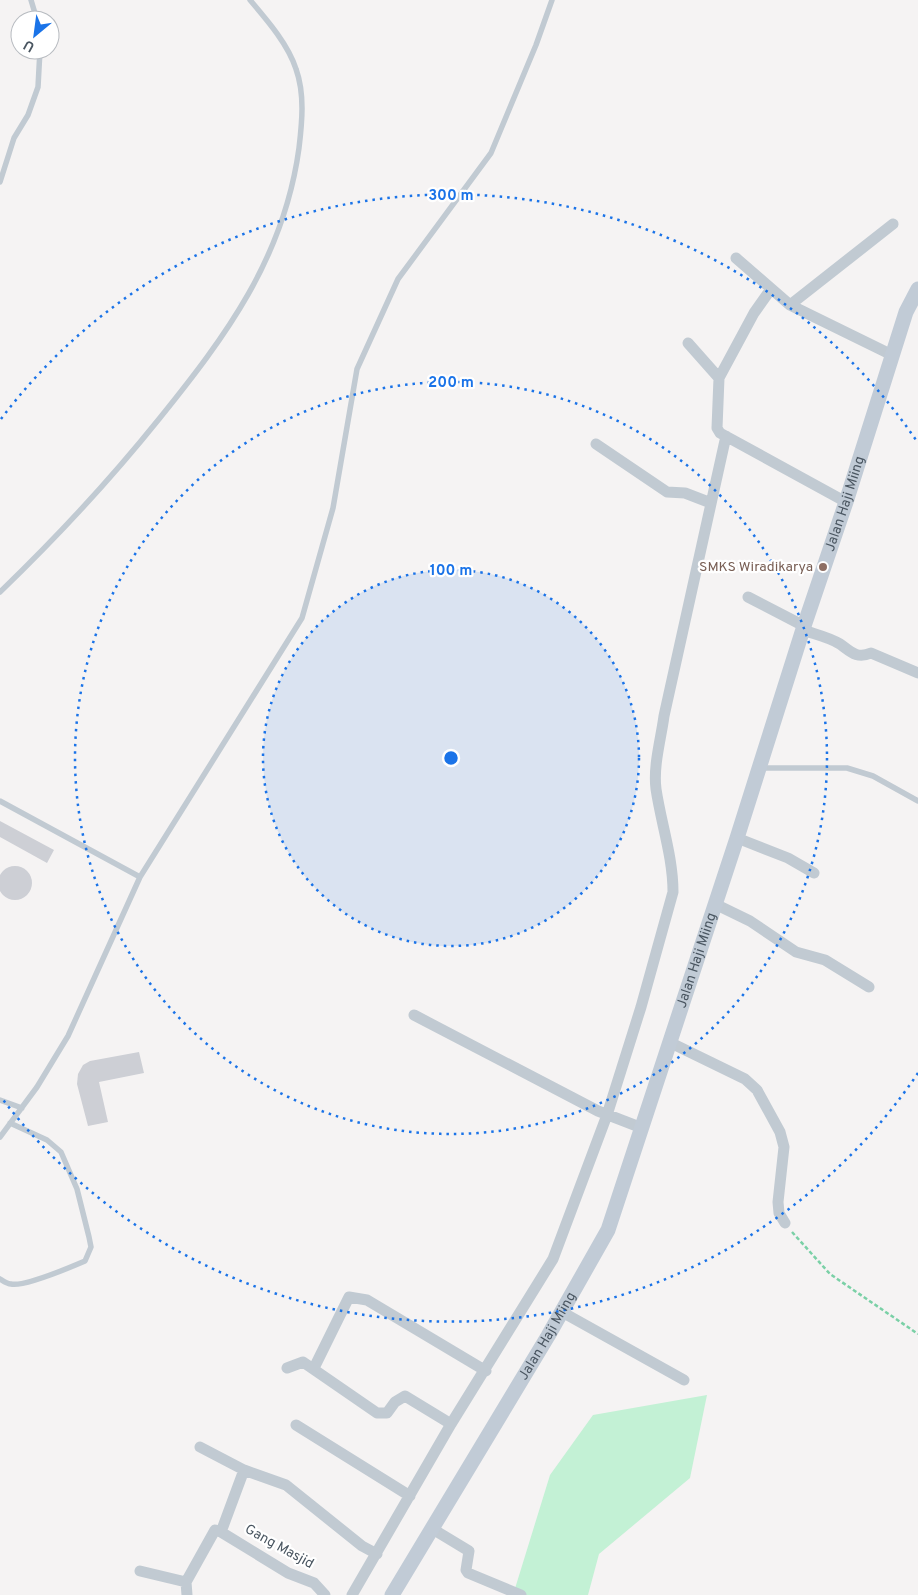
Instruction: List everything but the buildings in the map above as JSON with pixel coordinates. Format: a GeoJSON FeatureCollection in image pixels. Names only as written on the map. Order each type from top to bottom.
{"type":"FeatureCollection","features":[{"type":"Feature","properties":{"kind":"main road","name":"Jalan Haji Miing"},"geometry":{"type":"LineString","coordinates":[[392,1595],[562,1312],[608,1230],[737,838],[906,312],[918,289]]}},
{"type":"Feature","properties":{"kind":"street"},"geometry":{"type":"LineString","coordinates":[[790,305],[893,224]]}},
{"type":"Feature","properties":{"kind":"street"},"geometry":{"type":"LineString","coordinates":[[736,258],[790,305],[892,355]]}},
{"type":"Feature","properties":{"kind":"street"},"geometry":{"type":"LineString","coordinates":[[771,288],[754,313],[719,378],[717,428],[726,436],[846,502]]}},
{"type":"Feature","properties":{"kind":"street"},"geometry":{"type":"LineString","coordinates":[[688,343],[719,378]]}},
{"type":"Feature","properties":{"kind":"street"},"geometry":{"type":"LineString","coordinates":[[352,1595],[451,1424],[553,1259],[607,1115],[641,1007],[673,892],[673,875],[656,787],[658,754],[664,716],[726,436]]}},
{"type":"Feature","properties":{"kind":"street"},"geometry":{"type":"LineString","coordinates":[[596,444],[667,492],[685,493],[711,503]]}},
{"type":"Feature","properties":{"kind":"street"},"geometry":{"type":"LineString","coordinates":[[748,597],[803,628],[840,644],[849,653],[862,657],[871,653],[918,673]]}},
{"type":"Feature","properties":{"kind":"street"},"geometry":{"type":"LineString","coordinates":[[737,838],[788,858],[814,873]]}},
{"type":"Feature","properties":{"kind":"street"},"geometry":{"type":"LineString","coordinates":[[715,904],[750,921],[796,952],[825,960],[869,987]]}},
{"type":"Feature","properties":{"kind":"street"},"geometry":{"type":"LineString","coordinates":[[414,1015],[607,1115],[642,1128]]}},
{"type":"Feature","properties":{"kind":"street"},"geometry":{"type":"LineString","coordinates":[[669,1042],[745,1079],[757,1090],[780,1132],[784,1147],[778,1202],[779,1213],[785,1223]]}},
{"type":"Feature","properties":{"kind":"street"},"geometry":{"type":"LineString","coordinates":[[314,1368],[349,1297],[367,1300],[486,1370]]}},
{"type":"Feature","properties":{"kind":"street"},"geometry":{"type":"LineString","coordinates":[[562,1312],[684,1380]]}},
{"type":"Feature","properties":{"kind":"street"},"geometry":{"type":"LineString","coordinates":[[287,1368],[304,1362],[377,1413],[387,1413],[395,1402],[405,1396],[451,1424]]}},
{"type":"Feature","properties":{"kind":"street"},"geometry":{"type":"LineString","coordinates":[[296,1425],[410,1496]]}},
{"type":"Feature","properties":{"kind":"street"},"geometry":{"type":"LineString","coordinates":[[200,1447],[244,1470],[286,1485],[362,1546],[377,1554]]}},
{"type":"Feature","properties":{"kind":"street"},"geometry":{"type":"LineString","coordinates":[[187,1595],[185,1591],[186,1582],[229,1516],[244,1470]]}},
{"type":"Feature","properties":{"kind":"street"},"geometry":{"type":"LineString","coordinates":[[431,1528],[469,1550],[466,1570],[468,1573],[521,1595]]}},
{"type":"Feature","properties":{"kind":"street","name":"Gang Masjid"},"geometry":{"type":"LineString","coordinates":[[218,1531],[288,1573],[314,1583],[325,1595]]}},
{"type":"Feature","properties":{"kind":"street"},"geometry":{"type":"LineString","coordinates":[[140,1571],[186,1582]]}},
{"type":"Feature","properties":{"kind":"lane"},"geometry":{"type":"LineString","coordinates":[[0,592],[122,464],[210,355],[254,286],[273,243],[293,180],[301,129],[302,102],[296,69],[273,30],[250,0]]}},
{"type":"Feature","properties":{"kind":"lane"},"geometry":{"type":"LineString","coordinates":[[0,1137],[22,1108],[68,1036],[140,877],[302,618],[333,508],[357,369],[398,279],[491,153],[536,45],[552,0]]}},
{"type":"Feature","properties":{"kind":"lane"},"geometry":{"type":"LineString","coordinates":[[0,182],[14,138],[28,115],[38,87],[39,60]]}},
{"type":"Feature","properties":{"kind":"lane"},"geometry":{"type":"LineString","coordinates":[[759,768],[848,768],[873,776],[918,800]]}},
{"type":"Feature","properties":{"kind":"lane"},"geometry":{"type":"LineString","coordinates":[[0,800],[140,877]]}},
{"type":"Feature","properties":{"kind":"lane"},"geometry":{"type":"LineString","coordinates":[[0,1100],[22,1108]]}},
{"type":"Feature","properties":{"kind":"lane"},"geometry":{"type":"LineString","coordinates":[[0,1279],[12,1285],[21,1284],[62,1270],[84,1261],[91,1247],[77,1189],[61,1152],[47,1140],[10,1123]]}},
{"type":"Feature","properties":{"kind":"path"},"geometry":{"type":"LineString","coordinates":[[785,1223],[830,1274],[918,1334]]}},
{"type":"Feature","properties":{"kind":"green space"},"geometry":{"type":"Polygon","coordinates":[[[707,1395],[690,1478],[599,1554],[588,1595],[513,1595],[550,1475],[593,1415],[707,1395]]]}},
{"type":"Feature","properties":{"kind":"place","name":"SMKS Wiradikarya"},"geometry":{"type":"Point","coordinates":[823,567]}}]}
